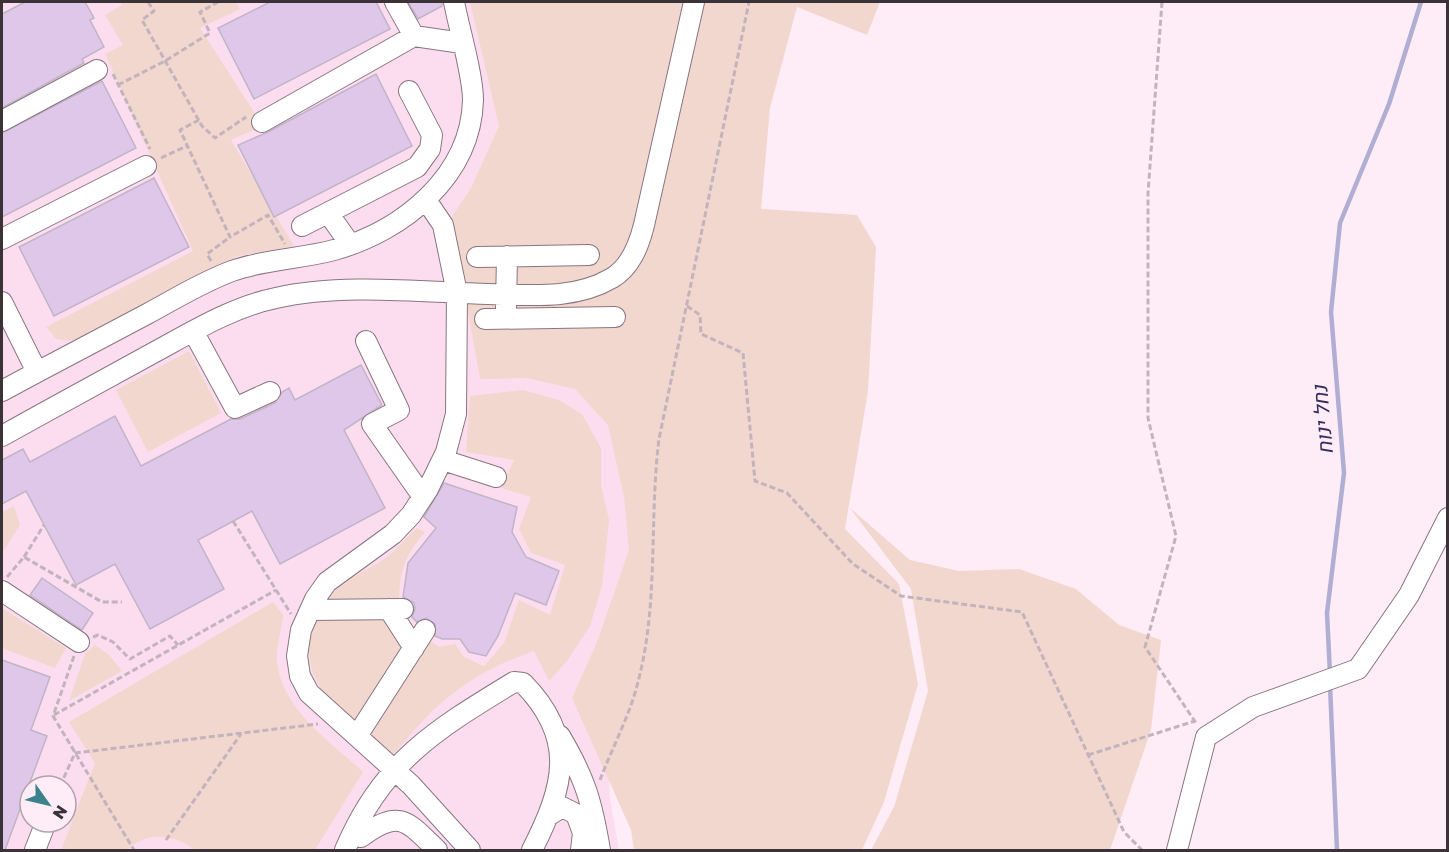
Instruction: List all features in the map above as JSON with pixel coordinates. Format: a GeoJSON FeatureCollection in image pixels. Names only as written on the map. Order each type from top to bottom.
{"type":"FeatureCollection","features":[{"type":"Feature","properties":{"kind":"street"},"geometry":{"type":"LineString","coordinates":[[395,2],[414,36]]}},
{"type":"Feature","properties":{"kind":"street"},"geometry":{"type":"LineString","coordinates":[[2,391],[219,277],[258,263],[294,259],[350,244],[399,219],[426,200],[446,179],[461,155],[471,128],[473,97],[454,2]]}},
{"type":"Feature","properties":{"kind":"street"},"geometry":{"type":"LineString","coordinates":[[2,436],[193,331],[245,307],[275,298],[312,292],[559,295],[579,291],[615,277],[638,247],[694,2]]}},
{"type":"Feature","properties":{"kind":"street"},"geometry":{"type":"LineString","coordinates":[[262,122],[414,36],[462,43]]}},
{"type":"Feature","properties":{"kind":"street"},"geometry":{"type":"LineString","coordinates":[[2,121],[97,70]]}},
{"type":"Feature","properties":{"kind":"street"},"geometry":{"type":"LineString","coordinates":[[302,226],[417,167],[430,148],[432,135],[409,91]]}},
{"type":"Feature","properties":{"kind":"street"},"geometry":{"type":"LineString","coordinates":[[2,239],[151,163]]}},
{"type":"Feature","properties":{"kind":"street"},"geometry":{"type":"LineString","coordinates":[[426,200],[443,225],[457,293],[456,414],[443,460],[423,498],[393,534],[327,582],[301,630],[297,656],[300,676],[309,693],[394,770],[470,850]]}},
{"type":"Feature","properties":{"kind":"street"},"geometry":{"type":"LineString","coordinates":[[328,213],[350,244]]}},
{"type":"Feature","properties":{"kind":"street"},"geometry":{"type":"LineString","coordinates":[[477,257],[589,255]]}},
{"type":"Feature","properties":{"kind":"street"},"geometry":{"type":"LineString","coordinates":[[506,318],[507,256]]}},
{"type":"Feature","properties":{"kind":"street"},"geometry":{"type":"LineString","coordinates":[[2,302],[37,372]]}},
{"type":"Feature","properties":{"kind":"street"},"geometry":{"type":"LineString","coordinates":[[485,319],[615,317]]}},
{"type":"Feature","properties":{"kind":"street"},"geometry":{"type":"LineString","coordinates":[[193,331],[235,408],[270,392]]}},
{"type":"Feature","properties":{"kind":"street"},"geometry":{"type":"LineString","coordinates":[[366,341],[399,410],[372,424],[423,498]]}},
{"type":"Feature","properties":{"kind":"street"},"geometry":{"type":"LineString","coordinates":[[443,460],[496,477]]}},
{"type":"Feature","properties":{"kind":"street"},"geometry":{"type":"LineString","coordinates":[[1177,850],[1201,729],[1358,669],[1410,595],[1448,518]]}},
{"type":"Feature","properties":{"kind":"street"},"geometry":{"type":"LineString","coordinates":[[2,591],[79,642]]}},
{"type":"Feature","properties":{"kind":"street"},"geometry":{"type":"LineString","coordinates":[[310,610],[396,609],[414,648]]}},
{"type":"Feature","properties":{"kind":"street"},"geometry":{"type":"LineString","coordinates":[[357,736],[425,630]]}},
{"type":"Feature","properties":{"kind":"street"},"geometry":{"type":"LineString","coordinates":[[345,850],[360,814],[394,770],[431,736],[514,682],[523,683],[535,695],[580,769],[592,801],[600,850]]}},
{"type":"Feature","properties":{"kind":"street"},"geometry":{"type":"LineString","coordinates":[[532,850],[555,802],[560,772],[560,751],[554,725]]}},
{"type":"Feature","properties":{"kind":"street"},"geometry":{"type":"LineString","coordinates":[[358,844],[394,770]]}},
{"type":"Feature","properties":{"kind":"street"},"geometry":{"type":"LineString","coordinates":[[548,816],[562,807],[576,814],[582,833],[581,850]]}},
{"type":"Feature","properties":{"kind":"street"},"geometry":{"type":"LineString","coordinates":[[358,844],[380,823],[394,820],[410,823],[437,850]]}},
{"type":"Feature","properties":{"kind":"street"},"geometry":{"type":"LineString","coordinates":[[35,850],[41,834]]}},
{"type":"Feature","properties":{"kind":"path"},"geometry":{"type":"LineString","coordinates":[[148,2],[153,11],[142,20],[199,120],[215,138],[256,111],[262,122]]}},
{"type":"Feature","properties":{"kind":"path"},"geometry":{"type":"LineString","coordinates":[[118,85],[165,61],[210,33],[200,12],[218,2]]}},
{"type":"Feature","properties":{"kind":"path"},"geometry":{"type":"LineString","coordinates":[[592,801],[638,682],[654,555],[653,486],[659,439],[749,2]]}},
{"type":"Feature","properties":{"kind":"path"},"geometry":{"type":"LineString","coordinates":[[1088,755],[1201,729],[1145,647],[1176,536],[1148,418],[1148,193],[1162,2]]}},
{"type":"Feature","properties":{"kind":"path"},"geometry":{"type":"LineString","coordinates":[[97,70],[107,62],[151,163],[187,146]]}},
{"type":"Feature","properties":{"kind":"path"},"geometry":{"type":"LineString","coordinates":[[199,120],[180,130],[230,237]]}},
{"type":"Feature","properties":{"kind":"path"},"geometry":{"type":"LineString","coordinates":[[219,277],[207,254],[230,237],[268,215],[294,259]]}},
{"type":"Feature","properties":{"kind":"path"},"geometry":{"type":"LineString","coordinates":[[687,306],[700,315],[701,334],[743,353],[755,481],[788,493],[853,564],[901,596],[1022,612],[1124,832],[1142,850]]}},
{"type":"Feature","properties":{"kind":"path"},"geometry":{"type":"LineString","coordinates":[[233,521],[301,630]]}},
{"type":"Feature","properties":{"kind":"path"},"geometry":{"type":"LineString","coordinates":[[2,583],[24,556],[44,525]]}},
{"type":"Feature","properties":{"kind":"path"},"geometry":{"type":"LineString","coordinates":[[24,556],[102,602],[122,602]]}},
{"type":"Feature","properties":{"kind":"path"},"geometry":{"type":"LineString","coordinates":[[53,716],[276,590]]}},
{"type":"Feature","properties":{"kind":"path"},"geometry":{"type":"LineString","coordinates":[[53,716],[79,642],[98,635],[113,642],[130,659],[170,636],[178,645]]}},
{"type":"Feature","properties":{"kind":"path"},"geometry":{"type":"LineString","coordinates":[[53,716],[134,850]]}},
{"type":"Feature","properties":{"kind":"path"},"geometry":{"type":"LineString","coordinates":[[75,753],[340,722]]}},
{"type":"Feature","properties":{"kind":"path"},"geometry":{"type":"LineString","coordinates":[[166,840],[241,733]]}},
{"type":"Feature","properties":{"kind":"path"},"geometry":{"type":"LineString","coordinates":[[65,774],[75,753]]}},
{"type":"Feature","properties":{"kind":"shaded area"},"geometry":{"type":"Polygon","coordinates":[[[2,2],[740,2],[608,739],[610,799],[619,850],[2,850],[2,2]]]}},
{"type":"Feature","properties":{"kind":"shaded area"},"geometry":{"type":"Polygon","coordinates":[[[120,2],[236,2],[240,9],[200,28],[263,126],[231,140],[294,246],[238,256],[77,342],[56,339],[46,327],[193,251],[105,54],[123,45],[105,15],[122,5],[120,2]]]}},
{"type":"Feature","properties":{"kind":"shaded area"},"geometry":{"type":"Polygon","coordinates":[[[470,2],[880,2],[867,35],[797,7],[770,108],[761,209],[857,215],[876,247],[868,391],[845,529],[899,584],[918,684],[884,802],[862,850],[634,850],[631,830],[572,698],[597,642],[629,550],[624,497],[608,425],[575,389],[527,378],[480,379],[451,218],[471,188],[499,126],[470,2]]]}},
{"type":"Feature","properties":{"kind":"shaded area"},"geometry":{"type":"Polygon","coordinates":[[[189,351],[221,413],[148,452],[116,390],[189,351]]]}},
{"type":"Feature","properties":{"kind":"shaded area"},"geometry":{"type":"Polygon","coordinates":[[[523,390],[559,400],[582,414],[601,448],[601,485],[609,520],[602,586],[590,626],[567,661],[549,681],[534,651],[491,669],[439,705],[423,720],[393,756],[343,714],[317,683],[310,664],[309,644],[315,622],[323,602],[333,591],[384,559],[417,528],[425,532],[405,562],[400,582],[399,618],[439,647],[455,644],[464,657],[484,666],[504,643],[519,600],[550,615],[565,565],[531,553],[519,529],[531,497],[501,488],[514,460],[466,452],[470,396],[523,390]]]}},
{"type":"Feature","properties":{"kind":"shaded area"},"geometry":{"type":"Polygon","coordinates":[[[14,506],[20,525],[2,553],[2,512],[14,506]]]}},
{"type":"Feature","properties":{"kind":"shaded area"},"geometry":{"type":"Polygon","coordinates":[[[850,508],[910,560],[959,571],[1019,569],[1076,589],[1119,625],[1161,640],[1151,730],[1110,850],[871,850],[894,807],[928,691],[911,589],[850,508]]]}},
{"type":"Feature","properties":{"kind":"shaded area"},"geometry":{"type":"Polygon","coordinates":[[[273,602],[283,615],[277,661],[280,678],[287,694],[309,723],[363,772],[315,850],[195,850],[169,838],[152,837],[127,850],[61,850],[67,834],[78,834],[78,806],[95,763],[69,722],[273,602]]]}},
{"type":"Feature","properties":{"kind":"shaded area"},"geometry":{"type":"Polygon","coordinates":[[[2,608],[66,648],[55,668],[2,648],[2,608]]]}},
{"type":"Feature","properties":{"kind":"shaded area"},"geometry":{"type":"Polygon","coordinates":[[[95,645],[109,655],[122,671],[69,701],[85,654],[95,645]]]}},
{"type":"Feature","properties":{"kind":"building"},"geometry":{"type":"Polygon","coordinates":[[[25,2],[85,2],[94,18],[90,20],[104,47],[82,59],[84,63],[2,108],[2,14],[25,2]]]}},
{"type":"Feature","properties":{"kind":"building"},"geometry":{"type":"Polygon","coordinates":[[[270,2],[376,2],[390,29],[254,99],[218,28],[270,2]]]}},
{"type":"Feature","properties":{"kind":"building"},"geometry":{"type":"Polygon","coordinates":[[[408,2],[442,2],[442,6],[418,19],[408,2]]]}},
{"type":"Feature","properties":{"kind":"building"},"geometry":{"type":"Polygon","coordinates":[[[376,74],[412,146],[274,217],[238,145],[268,132],[376,74]]]}},
{"type":"Feature","properties":{"kind":"building"},"geometry":{"type":"Polygon","coordinates":[[[102,81],[136,148],[2,217],[2,133],[102,81]]]}},
{"type":"Feature","properties":{"kind":"building"},"geometry":{"type":"Polygon","coordinates":[[[154,178],[189,247],[54,316],[19,247],[154,178]]]}},
{"type":"Feature","properties":{"kind":"building"},"geometry":{"type":"Polygon","coordinates":[[[361,365],[382,405],[344,430],[385,508],[280,564],[252,511],[198,540],[224,589],[150,629],[115,564],[76,585],[26,491],[2,504],[2,460],[23,449],[30,462],[115,416],[141,466],[231,419],[240,419],[275,403],[282,392],[289,388],[295,400],[361,365]]]}},
{"type":"Feature","properties":{"kind":"building"},"geometry":{"type":"Polygon","coordinates":[[[444,483],[517,507],[512,532],[526,557],[559,571],[546,605],[515,593],[498,636],[486,656],[469,652],[460,639],[442,639],[435,636],[435,624],[426,618],[417,622],[412,617],[415,609],[414,603],[403,597],[408,563],[436,528],[424,517],[444,483]]]}},
{"type":"Feature","properties":{"kind":"building"},"geometry":{"type":"Polygon","coordinates":[[[42,578],[93,613],[82,630],[30,595],[42,578]]]}},
{"type":"Feature","properties":{"kind":"building"},"geometry":{"type":"Polygon","coordinates":[[[2,660],[50,677],[31,730],[47,736],[33,774],[18,774],[18,815],[5,850],[2,850],[2,660]]]}},
{"type":"Feature","properties":{"kind":"waterway","name":"נחל ינוח"},"geometry":{"type":"LineString","coordinates":[[1330,674],[1327,613],[1344,473],[1331,312],[1340,223],[1389,104],[1421,2]]}},
{"type":"Feature","properties":{"kind":"waterway","name":"נחל ינוח"},"geometry":{"type":"LineString","coordinates":[[1330,685],[1337,850]]}}]}
